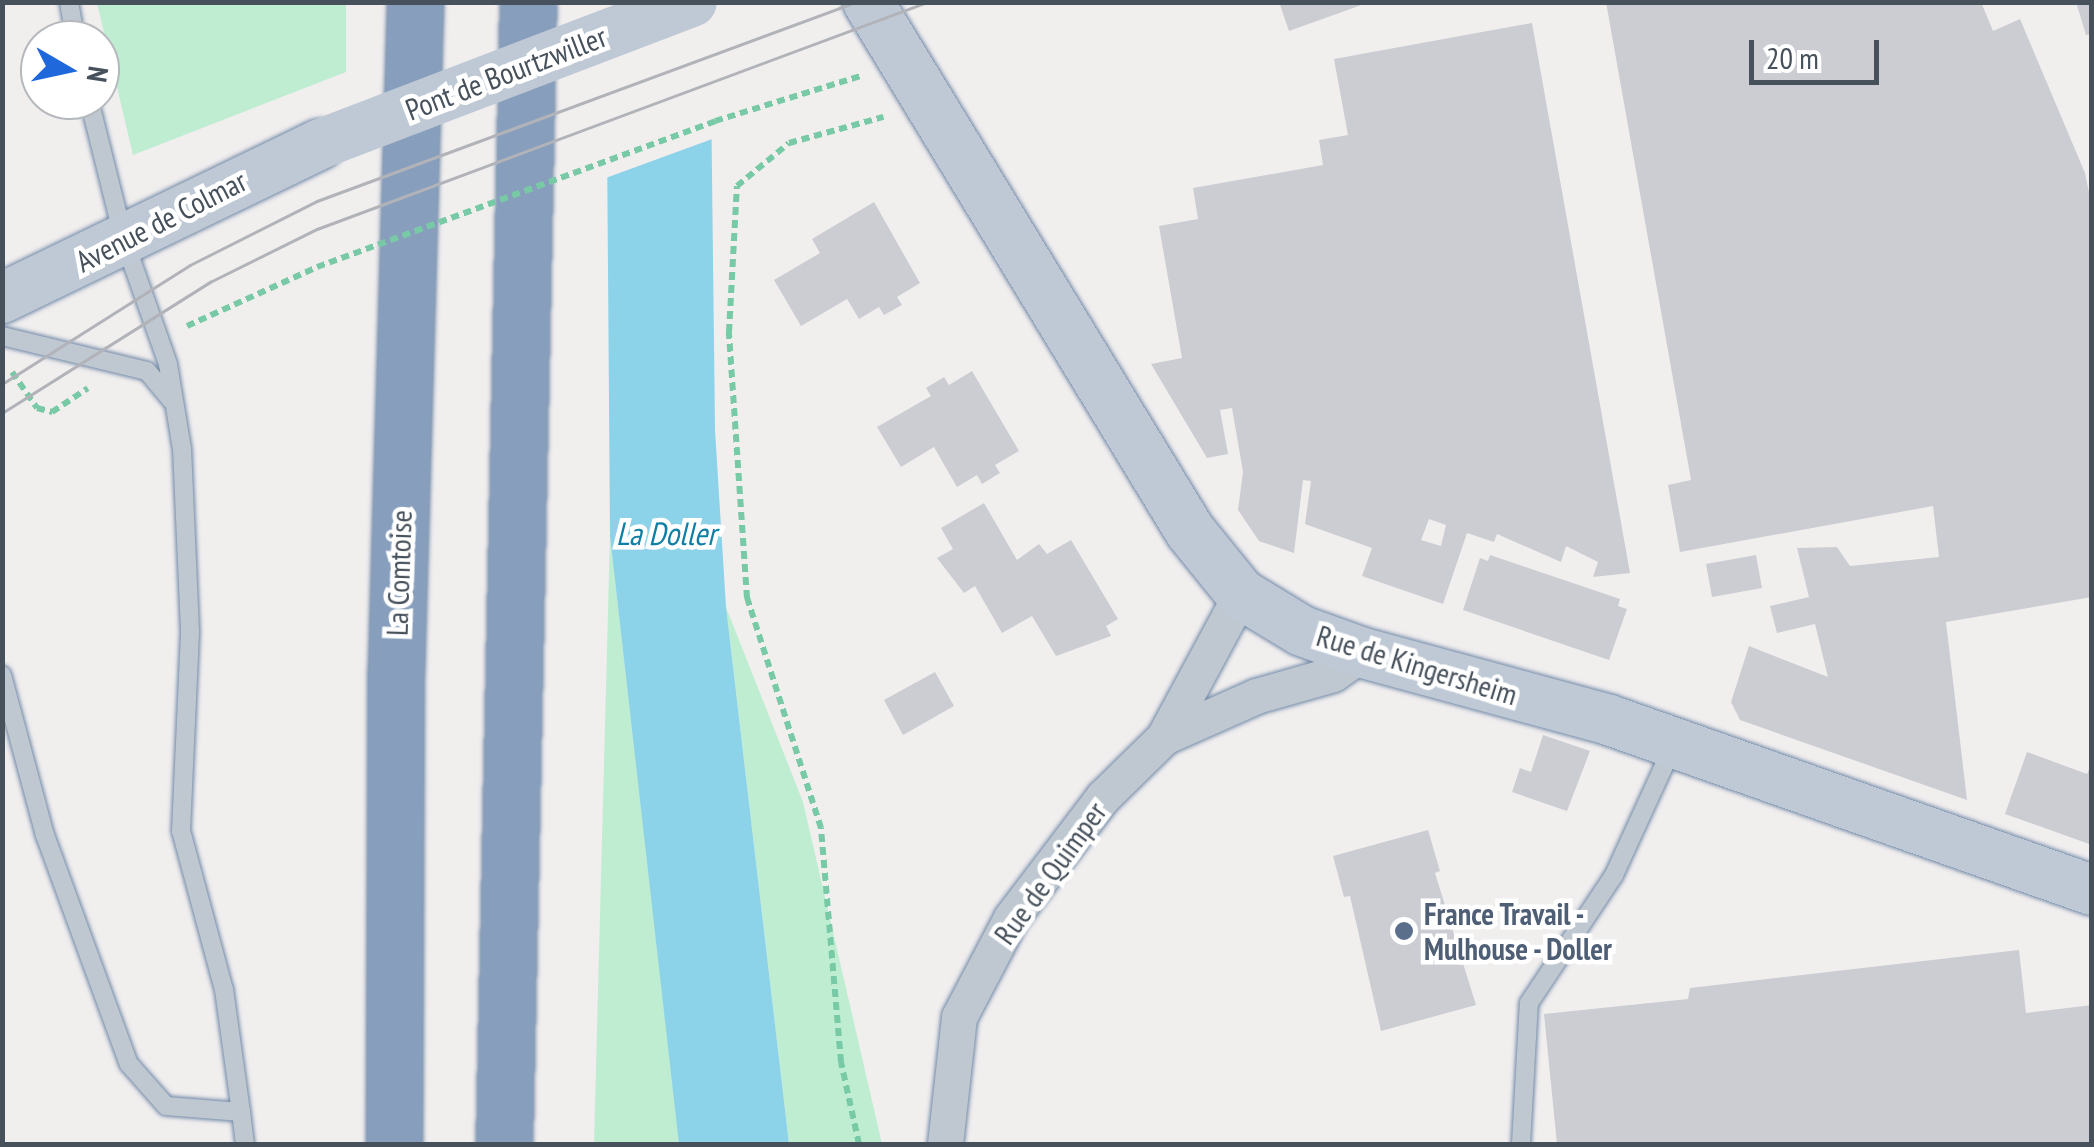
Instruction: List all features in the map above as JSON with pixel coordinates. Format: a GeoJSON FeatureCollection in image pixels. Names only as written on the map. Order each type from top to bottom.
{"type":"FeatureCollection","features":[{"type":"Feature","properties":{"kind":"highway","name":"La Comtoise"},"geometry":{"type":"LineString","coordinates":[[394,1144],[396,671],[415,2]]}},
{"type":"Feature","properties":{"kind":"highway"},"geometry":{"type":"LineString","coordinates":[[504,1144],[528,2]]}},
{"type":"Feature","properties":{"kind":"main road","name":"Pont de Bourtzwiller"},"geometry":{"type":"LineString","coordinates":[[320,144],[692,2]]}},
{"type":"Feature","properties":{"kind":"main road","name":"Rue de Kingersheim"},"geometry":{"type":"LineString","coordinates":[[868,2],[1190,531],[1241,594],[1302,631],[1363,654],[1674,743],[2092,890]]}},
{"type":"Feature","properties":{"kind":"main road","name":"Avenue de Colmar"},"geometry":{"type":"LineString","coordinates":[[2,298],[320,144]]}},
{"type":"Feature","properties":{"kind":"street","name":"Rue de Quimper"},"geometry":{"type":"LineString","coordinates":[[945,1144],[959,1017],[1012,918],[1103,797],[1164,736],[1241,594]]}},
{"type":"Feature","properties":{"kind":"street","name":"Rue de Quimper"},"geometry":{"type":"LineString","coordinates":[[1164,736],[1256,696],[1333,674],[1363,654]]}},
{"type":"Feature","properties":{"kind":"lane"},"geometry":{"type":"LineString","coordinates":[[94,120],[124,240],[168,364],[190,559],[181,831],[224,990],[246,1144]]}},
{"type":"Feature","properties":{"kind":"lane"},"geometry":{"type":"LineString","coordinates":[[2,336],[147,371],[173,401]]}},
{"type":"Feature","properties":{"kind":"lane"},"geometry":{"type":"LineString","coordinates":[[2,676],[45,835],[129,1064],[166,1106],[241,1112]]}},
{"type":"Feature","properties":{"kind":"lane"},"geometry":{"type":"LineString","coordinates":[[1521,1144],[1529,1003],[1614,875],[1674,743]]}},
{"type":"Feature","properties":{"kind":"path"},"geometry":{"type":"LineString","coordinates":[[317,266],[714,121],[860,74],[868,90]]}},
{"type":"Feature","properties":{"kind":"path"},"geometry":{"type":"LineString","coordinates":[[858,1144],[842,1062],[821,828],[747,598],[729,332],[737,186],[790,143],[884,120],[876,105]]}},
{"type":"Feature","properties":{"kind":"green space"},"geometry":{"type":"Polygon","coordinates":[[[97,3],[346,3],[346,72],[133,155],[120,100],[120,20],[101,20],[97,3]]]}},
{"type":"Feature","properties":{"kind":"green space"},"geometry":{"type":"Polygon","coordinates":[[[610,536],[678,1129],[679,1144],[594,1144],[610,536]]]}},
{"type":"Feature","properties":{"kind":"green space"},"geometry":{"type":"Polygon","coordinates":[[[726,607],[803,802],[882,1144],[789,1144],[726,607]]]}},
{"type":"Feature","properties":{"kind":"water","name":"La Doller"},"geometry":{"type":"Polygon","coordinates":[[[606,3],[710,3],[715,430],[726,607],[789,1144],[679,1144],[610,536],[606,3]]]}},
{"type":"Feature","properties":{"kind":"pier"},"geometry":{"type":"Polygon","coordinates":[[[601,2],[715,2],[715,138],[603,179],[601,2]]]}},
{"type":"Feature","properties":{"kind":"building"},"geometry":{"type":"Polygon","coordinates":[[[1279,2],[1367,2],[1367,3],[1289,31],[1279,2]]]}},
{"type":"Feature","properties":{"kind":"building"},"geometry":{"type":"Polygon","coordinates":[[[1606,2],[1981,2],[1993,31],[2020,19],[2085,173],[2092,207],[2092,597],[1946,622],[1967,800],[1740,720],[1731,702],[1749,646],[1828,677],[1815,624],[1777,633],[1770,606],[1809,597],[1797,548],[1837,547],[1850,566],[1939,557],[1933,506],[1680,552],[1668,485],[1691,480],[1606,2]]]}},
{"type":"Feature","properties":{"kind":"building"},"geometry":{"type":"Polygon","coordinates":[[[2076,2],[2092,2],[2092,34],[2086,35],[2076,2]]]}},
{"type":"Feature","properties":{"kind":"building"},"geometry":{"type":"Polygon","coordinates":[[[1532,23],[1630,573],[1593,577],[1598,562],[1566,546],[1561,562],[1497,534],[1494,542],[1467,533],[1443,604],[1362,576],[1372,548],[1305,524],[1311,481],[1303,480],[1294,553],[1259,541],[1238,510],[1243,472],[1232,408],[1220,410],[1228,454],[1207,458],[1151,364],[1182,358],[1159,226],[1198,219],[1193,188],[1323,165],[1319,140],[1348,135],[1334,59],[1532,23]],[[1429,519],[1421,540],[1441,546],[1446,525],[1429,519]]]}},
{"type":"Feature","properties":{"kind":"building"},"geometry":{"type":"Polygon","coordinates":[[[874,202],[920,283],[897,297],[902,305],[884,315],[879,307],[859,319],[847,299],[801,326],[774,280],[820,253],[812,239],[874,202]]]}},
{"type":"Feature","properties":{"kind":"building"},"geometry":{"type":"Polygon","coordinates":[[[972,371],[1019,451],[995,465],[1000,473],[982,484],[977,475],[957,487],[934,447],[901,467],[877,427],[931,396],[926,388],[944,377],[949,385],[972,371]]]}},
{"type":"Feature","properties":{"kind":"building"},"geometry":{"type":"Polygon","coordinates":[[[984,503],[1017,560],[1039,544],[1047,554],[1071,540],[1118,619],[1106,626],[1111,636],[1056,656],[1032,616],[1002,633],[975,586],[964,593],[937,558],[953,549],[941,528],[984,503]]]}},
{"type":"Feature","properties":{"kind":"building"},"geometry":{"type":"Polygon","coordinates":[[[1490,555],[1620,599],[1618,606],[1627,609],[1609,660],[1463,610],[1480,558],[1488,561],[1490,555]]]}},
{"type":"Feature","properties":{"kind":"building"},"geometry":{"type":"Polygon","coordinates":[[[1756,555],[1762,588],[1712,597],[1706,564],[1756,555]]]}},
{"type":"Feature","properties":{"kind":"building"},"geometry":{"type":"Polygon","coordinates":[[[935,672],[954,706],[903,735],[884,700],[935,672]]]}},
{"type":"Feature","properties":{"kind":"building"},"geometry":{"type":"Polygon","coordinates":[[[1543,735],[1590,751],[1567,811],[1512,792],[1520,768],[1531,772],[1543,735]]]}},
{"type":"Feature","properties":{"kind":"building"},"geometry":{"type":"Polygon","coordinates":[[[2027,752],[2087,774],[2092,763],[2092,845],[2005,814],[2027,752]]]}},
{"type":"Feature","properties":{"kind":"building","name":"France Travail - Mulhouse - Doller"},"geometry":{"type":"Polygon","coordinates":[[[1428,830],[1440,871],[1435,873],[1476,1005],[1381,1031],[1350,896],[1344,897],[1333,856],[1428,830]]]}},
{"type":"Feature","properties":{"kind":"building"},"geometry":{"type":"Polygon","coordinates":[[[2019,950],[2026,1013],[2092,1005],[2092,1144],[1557,1144],[1544,1014],[1688,999],[1690,988],[2019,950]]]}},
{"type":"Feature","properties":{"kind":"tram line"},"geometry":{"type":"LineString","coordinates":[[2,384],[190,265],[317,201],[856,2]]}},
{"type":"Feature","properties":{"kind":"tram line"},"geometry":{"type":"LineString","coordinates":[[2,413],[210,282],[317,229],[927,2]]}},
{"type":"Feature","properties":{"kind":"place","name":"France Travail - Mulhouse - Doller"},"geometry":{"type":"Point","coordinates":[1404,931]}}]}
